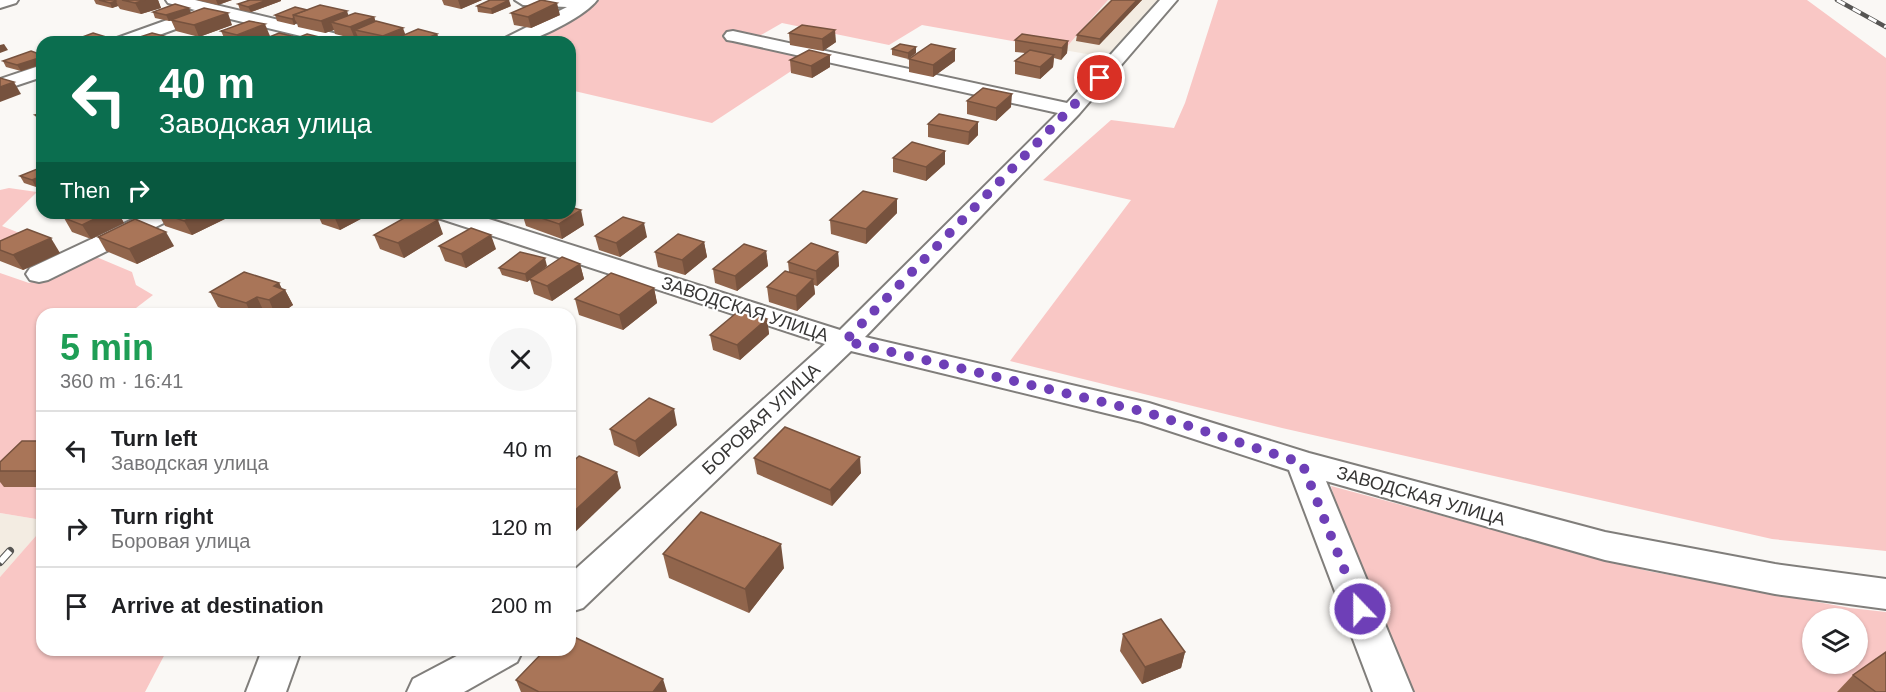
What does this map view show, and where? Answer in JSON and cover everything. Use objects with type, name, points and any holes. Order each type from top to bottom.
[{"type":"street","points":[[0,3],[10,0]]},
{"type":"street","points":[[174,0],[323,36]]},
{"type":"street","points":[[140,36],[242,0]]},
{"type":"street","points":[[523,0],[588,1]]},
{"type":"street","name":"БОРОВАЯ УЛИЦА","points":[[576,591],[845,341],[1072,110],[1169,0]]},
{"type":"street","points":[[524,36],[564,17],[588,1]]},
{"type":"street","points":[[734,36],[1072,110]]},
{"type":"street","points":[[5,80],[36,72]]},
{"type":"street","points":[[5,80],[36,87]]},
{"type":"street","points":[[39,274],[154,219]]},
{"type":"street","name":"ЗАВОДСКАЯ УЛИЦА","points":[[465,219],[845,341],[1149,413],[1302,463],[1605,546],[1775,579],[1886,594]]},
{"type":"street","points":[[1302,463],[1393,692]]},
{"type":"street","points":[[266,692],[280,656]]},
{"type":"street","points":[[427,692],[492,656]]},
{"type":"shaded area","points":[[591,0],[1108,0],[1064,50],[922,25],[889,45],[782,23],[754,39],[814,56],[712,123],[576,91],[576,36],[526,36]]},
{"type":"shaded area","points":[[1108,0],[1160,0],[1109,58],[1064,50]]},
{"type":"shaded area","points":[[1218,0],[1807,0],[1886,58],[1886,551],[1772,539],[1282,428],[1010,361],[1131,200],[1043,180],[1111,120],[1174,128],[1185,103]]},
{"type":"shaded area","points":[[9,188],[36,193],[2,226],[32,238],[0,253],[0,190]]},
{"type":"shaded area","points":[[94,256],[132,272],[136,285],[153,295],[136,308],[36,308],[36,519],[0,513],[0,273],[29,283]]},
{"type":"shaded area","points":[[1331,486],[1648,571],[1850,608],[1802,608],[1802,674],[1868,674],[1868,610],[1886,612],[1886,692],[1408,692],[1347,544]]},
{"type":"shaded area","points":[[0,513],[36,519],[36,536],[0,577]]},
{"type":"shaded area","points":[[36,536],[36,656],[164,656],[145,692],[0,692],[0,577]]},
{"type":"building","points":[[99,0],[115,0],[116,1],[110,3]]},
{"type":"building","points":[[122,0],[145,0],[135,3]]},
{"type":"building","points":[[250,0],[267,0],[248,7],[238,4]]},
{"type":"building","points":[[490,0],[509,0],[491,9],[477,6]]},
{"type":"building","points":[[541,0],[557,3],[528,17],[511,13]]},
{"type":"building","points":[[1112,0],[1137,0],[1100,39],[1077,35]]},
{"type":"building","points":[[175,4],[189,8],[166,15],[153,12]]},
{"type":"building","points":[[320,5],[347,11],[321,21],[293,15]]},
{"type":"building","points":[[295,7],[307,10],[293,15],[292,19],[275,15]]},
{"type":"building","points":[[204,8],[228,13],[194,25],[171,20]]},
{"type":"building","points":[[355,13],[374,17],[350,27],[331,22]]},
{"type":"building","points":[[249,21],[265,24],[237,35],[221,31]]},
{"type":"building","points":[[376,21],[403,28],[383,36],[355,30]]},
{"type":"building","points":[[802,25],[835,30],[822,39],[789,33]]},
{"type":"building","points":[[418,29],[437,34],[432,36],[402,36]]},
{"type":"building","points":[[93,33],[103,36],[85,36]]},
{"type":"building","points":[[152,33],[164,36],[143,36]]},
{"type":"building","points":[[279,33],[291,36],[272,36]]},
{"type":"building","points":[[1022,34],[1068,41],[1062,48],[1015,40]]},
{"type":"building","points":[[900,44],[916,47],[908,53],[892,49]]},
{"type":"building","points":[[931,44],[955,49],[933,65],[909,59]]},
{"type":"building","points":[[809,50],[830,55],[811,66],[790,60]]},
{"type":"building","points":[[1030,50],[1054,55],[1040,67],[1015,61]]},
{"type":"building","points":[[31,51],[36,53],[36,59],[17,65],[3,61]]},
{"type":"building","points":[[0,78],[14,82],[0,87]]},
{"type":"building","points":[[983,88],[1012,94],[996,108],[967,101]]},
{"type":"building","points":[[939,114],[978,122],[969,132],[928,124]]},
{"type":"building","points":[[912,142],[945,151],[926,167],[893,158]]},
{"type":"building","points":[[36,169],[36,178],[32,180],[20,176]]},
{"type":"building","points":[[863,191],[897,199],[866,229],[830,220]]},
{"type":"building","points":[[623,217],[644,223],[616,243],[595,236]]},
{"type":"building","points":[[67,219],[94,219],[82,225]]},
{"type":"building","points":[[135,219],[166,232],[129,249],[98,237]]},
{"type":"building","points":[[402,219],[438,220],[398,243],[374,235]]},
{"type":"building","points":[[544,219],[567,219],[559,224]]},
{"type":"building","points":[[471,228],[491,235],[461,254],[439,246]]},
{"type":"building","points":[[27,229],[51,238],[13,255],[0,250],[0,241]]},
{"type":"building","points":[[678,234],[704,242],[682,260],[655,252]]},
{"type":"building","points":[[811,243],[838,252],[816,271],[788,262]]},
{"type":"building","points":[[744,244],[766,251],[735,276],[713,269]]},
{"type":"building","points":[[520,252],[545,258],[525,274],[499,268]]},
{"type":"building","points":[[562,257],[580,264],[547,286],[529,279]]},
{"type":"building","points":[[785,271],[813,279],[796,296],[767,287]]},
{"type":"building","points":[[244,272],[279,283],[274,286],[285,290],[269,300],[257,297],[246,303],[210,292]]},
{"type":"building","points":[[611,273],[654,288],[619,315],[575,299]]},
{"type":"building","points":[[741,309],[767,319],[737,345],[710,335]]},
{"type":"building","points":[[649,398],[674,409],[635,441],[610,429]]},
{"type":"building","points":[[785,427],[860,457],[830,490],[754,458]]},
{"type":"building","points":[[22,441],[36,441],[36,471],[0,471],[0,462]]},
{"type":"building","points":[[579,456],[617,472],[576,510],[576,459]]},
{"type":"building","points":[[701,512],[781,544],[745,589],[663,554]]},
{"type":"building","points":[[1161,619],[1185,652],[1145,667],[1123,634]]},
{"type":"building","points":[[576,638],[663,679],[653,692],[539,692],[516,680],[539,656],[576,656]]},
{"type":"building","points":[[1886,652],[1886,692],[1876,692],[1853,675],[1868,674],[1868,665]]},
{"type":"railway","points":[[1837,0],[1886,27]]},
{"type":"railway","points":[[0,562],[10,551]]},
{"type":"route","points":[[1100,78],[1072,110],[845,341],[1149,413],[1302,463],[1360,609]]}]
